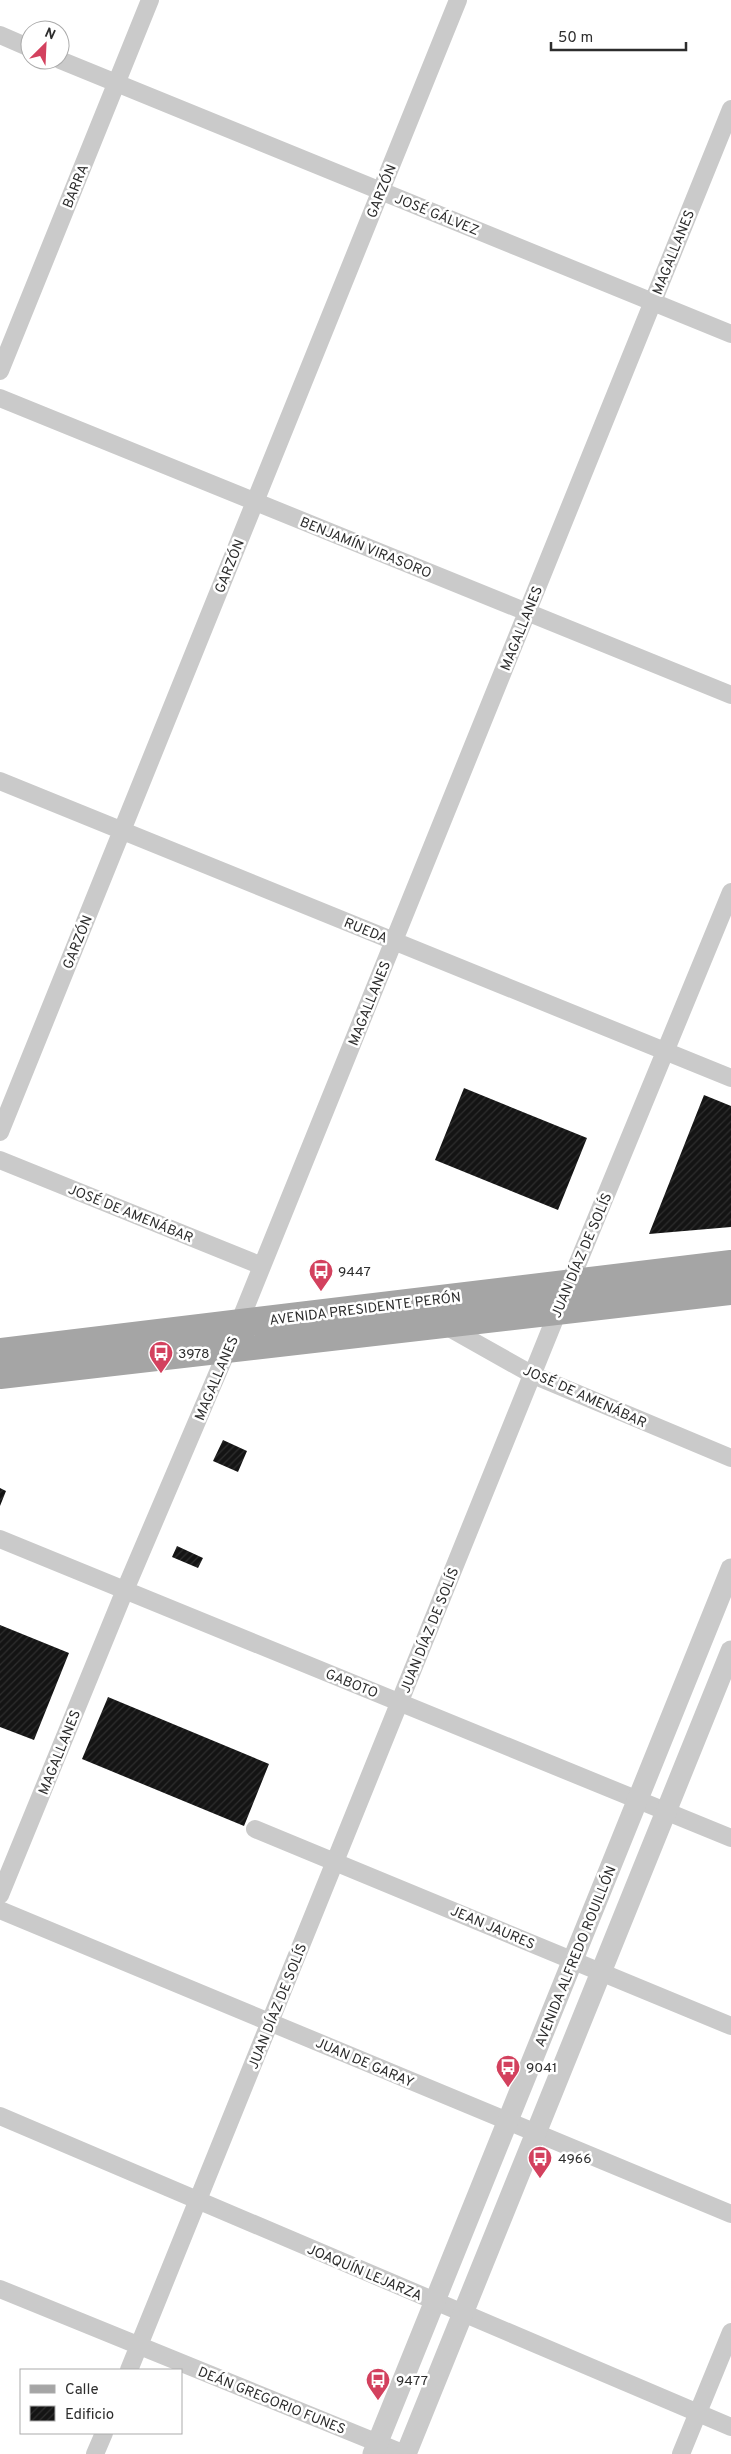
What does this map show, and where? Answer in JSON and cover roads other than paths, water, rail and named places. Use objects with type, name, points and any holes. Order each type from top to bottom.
[{"type":"main road","name":"AVENIDA PRESIDENTE PERÓN","points":[[0,1352],[731,1264]]},
{"type":"main road","name":"AVENIDA PRESIDENTE PERÓN","points":[[0,1376],[731,1291]]},
{"type":"street","name":"BARRA","points":[[0,372],[150,0]]},
{"type":"street","name":"GARZÓN","points":[[0,1132],[458,0]]},
{"type":"street","points":[[0,35],[20,44]]},
{"type":"street","name":"JOSÉ GÁLVEZ","points":[[70,64],[731,334]]},
{"type":"street","name":"MAGALLANES","points":[[0,1895],[125,1590],[228,1350],[731,109]]},
{"type":"street","name":"BENJAMÍN VIRASORO","points":[[0,398],[731,695]]},
{"type":"street","name":"RUEDA","points":[[0,781],[731,1078]]},
{"type":"street","name":"JUAN DÍAZ DE SOLÍS","points":[[129,2369],[558,1311],[731,892]]},
{"type":"street","name":"JOSÉ DE AMENÁBAR","points":[[0,1160],[262,1266]]},
{"type":"street","name":"JOSÉ DE AMENÁBAR","points":[[444,1325],[532,1375],[731,1458]]},
{"type":"street","name":"GABOTO","points":[[0,1539],[731,1838]]},
{"type":"street","name":"AVENIDA ALFREDO ROUILLÓN","points":[[376,2448],[731,1569]]},
{"type":"street","points":[[406,2454],[731,1652]]},
{"type":"street","name":"JEAN JAURES","points":[[255,1829],[731,2026]]},
{"type":"street","name":"JUAN DE GARAY","points":[[0,1910],[731,2214]]},
{"type":"street","name":"JOAQUÍN LEJARZA","points":[[0,2116],[731,2427]]},
{"type":"street","name":"DEÁN GREGORIO FUNES","points":[[0,2289],[139,2346],[376,2448],[406,2454]]},
{"type":"street","points":[[681,2454],[731,2332]]},
{"type":"street","points":[[96,2454],[104,2434]]},
{"type":"place","name":"9447","points":[[321,1292]]},
{"type":"place","name":"3978","points":[[161,1374]]},
{"type":"place","name":"9041","points":[[508,2088]]},
{"type":"place","name":"4966","points":[[540,2179]]},
{"type":"place","name":"9477","points":[[378,2401]]}]
